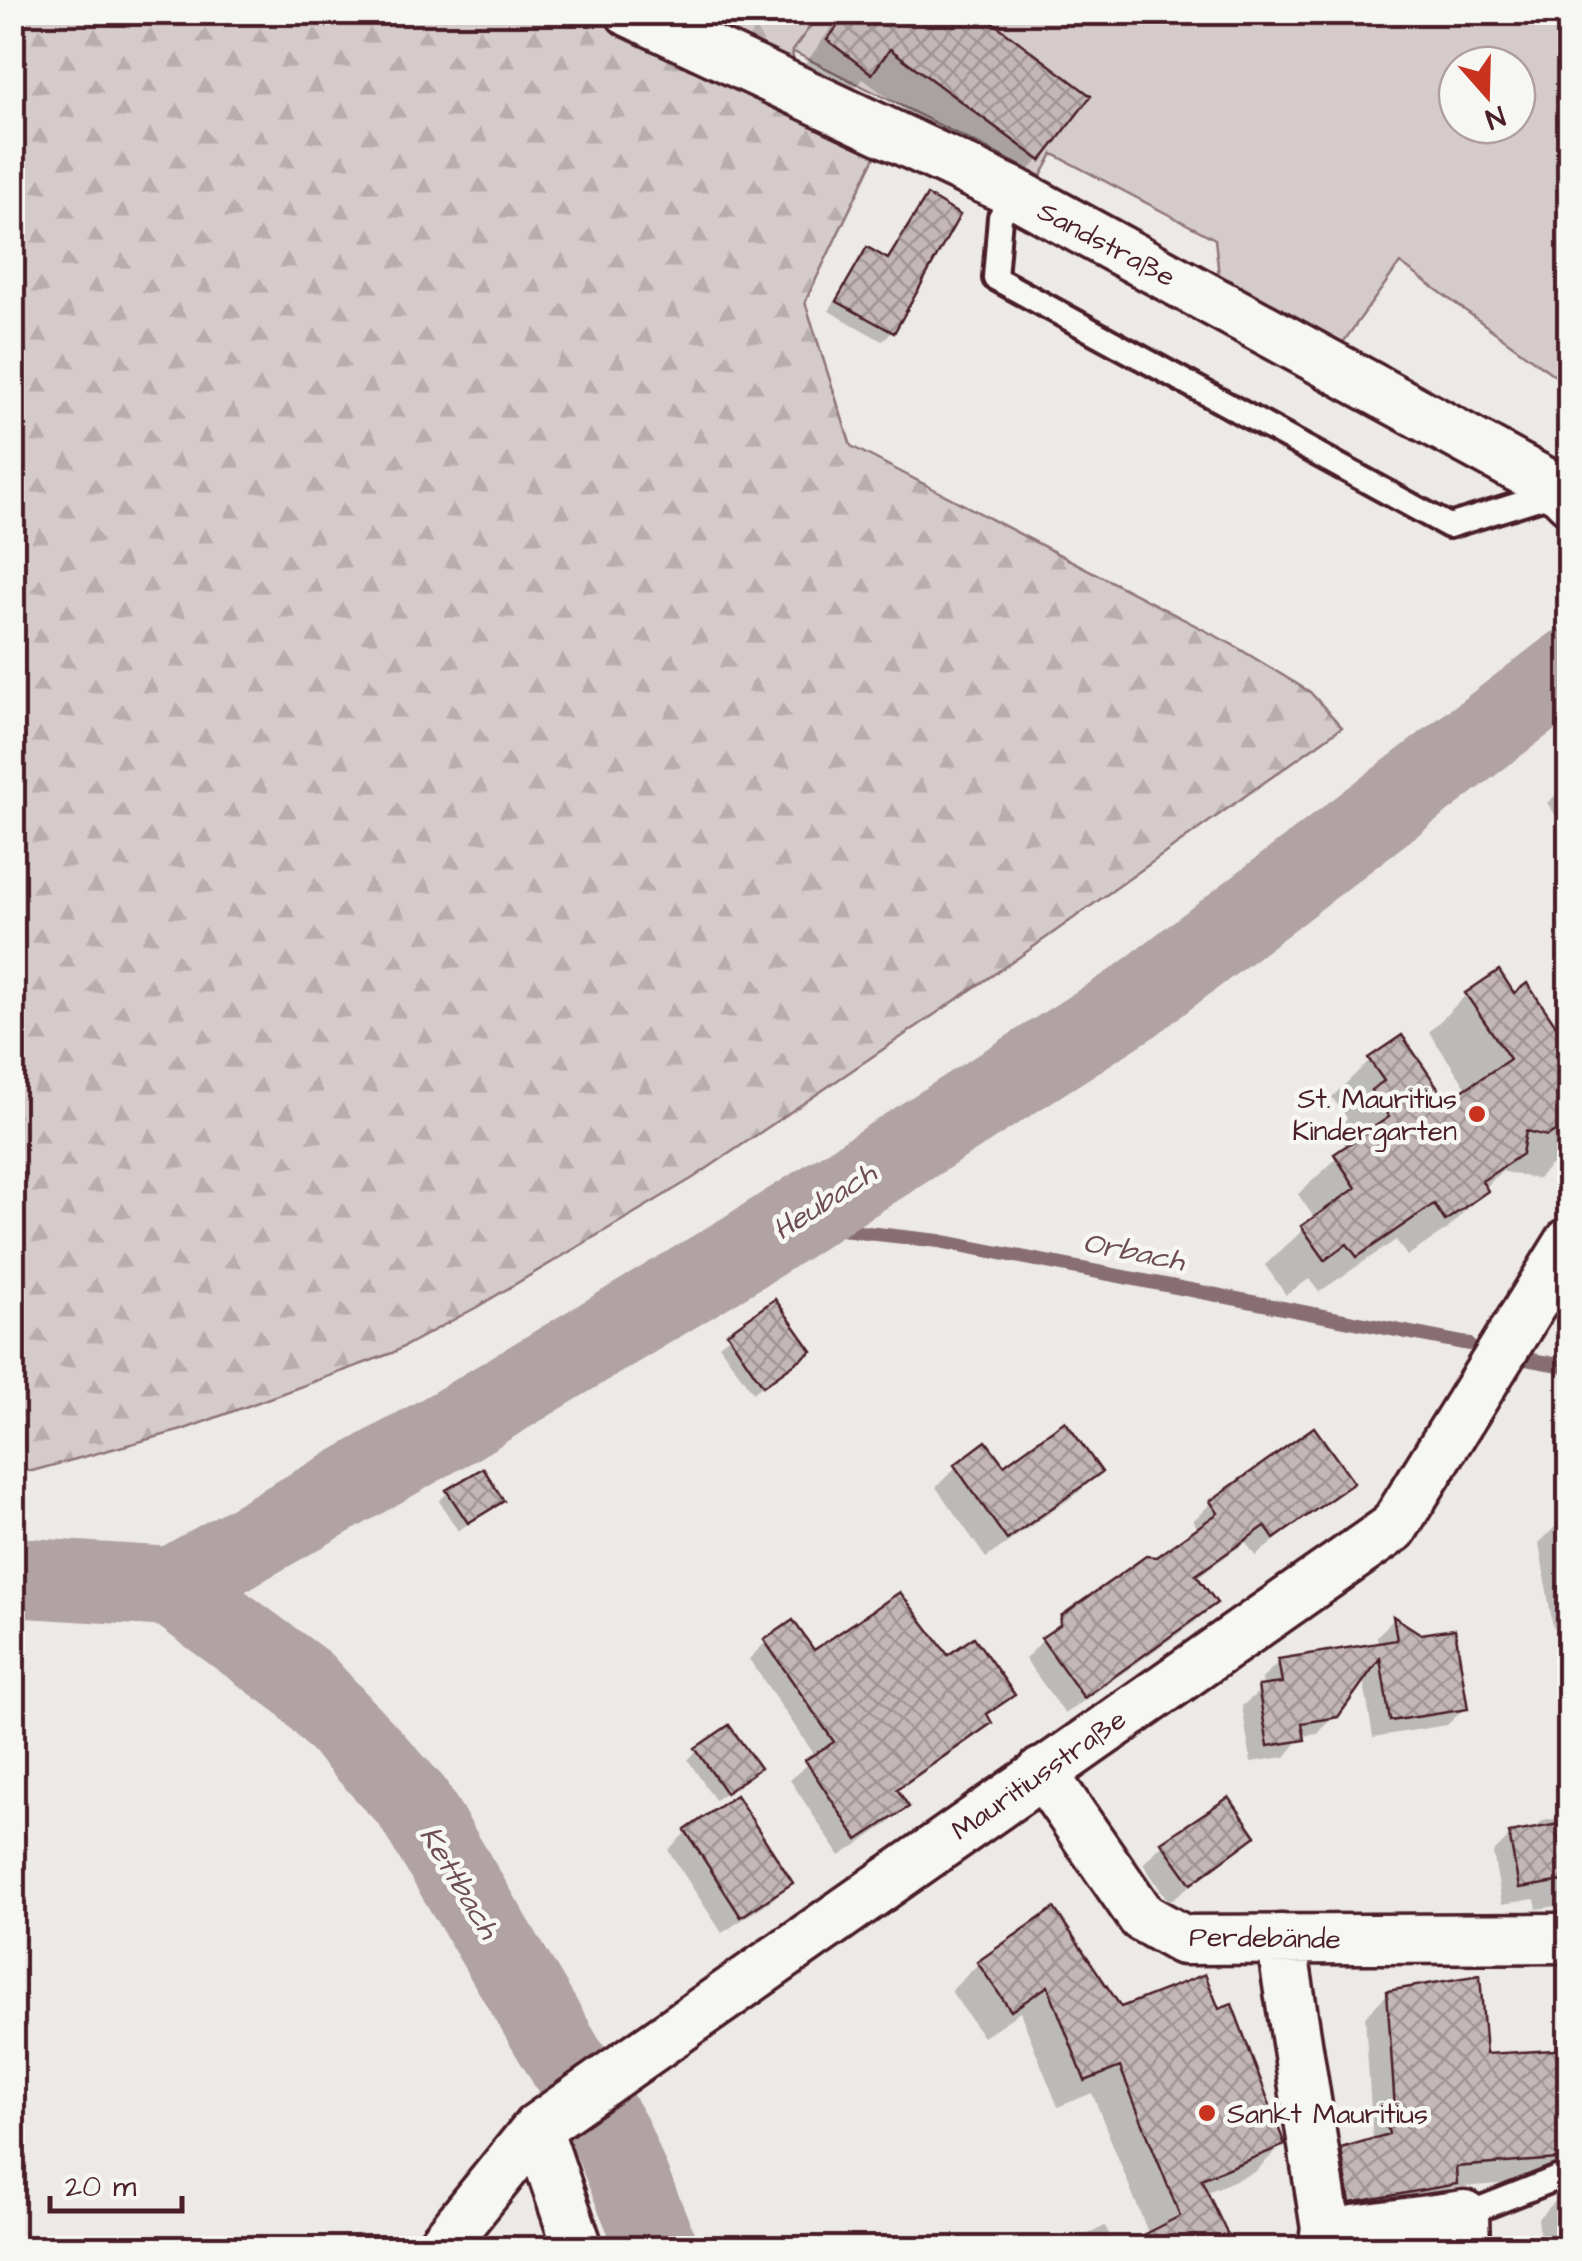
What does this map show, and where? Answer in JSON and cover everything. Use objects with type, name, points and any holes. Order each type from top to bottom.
[{"type":"street","name":"Sandstraße","points":[[630,12],[1015,193],[1565,495]]},
{"type":"street","name":"Mauritiusstraße","points":[[440,2248],[549,2120],[1393,1528],[1570,1242]]},
{"type":"street","name":"Perdebände","points":[[1042,1772],[1142,1917],[1183,1940],[1570,1938]]},
{"type":"street","points":[[1281,1940],[1327,2241],[1464,2232]]},
{"type":"street","points":[[549,2120],[578,2248]]},
{"type":"lane","points":[[1015,193],[1000,217],[995,278],[1449,526],[1565,495]]},
{"type":"lane","points":[[1464,2232],[1570,2173]]},
{"type":"green space","points":[[821,12],[1569,13],[1569,386],[1400,263],[1342,344],[1220,285],[1215,239],[1053,154],[1041,176],[792,51]]},
{"type":"green space","points":[[12,13],[821,13],[792,51],[798,90],[887,132],[805,302],[851,446],[1233,645],[1310,692],[1342,727],[1015,960],[693,1178],[477,1307],[392,1353],[182,1430],[32,1471],[13,1470]]},
{"type":"building","points":[[842,12],[979,12],[1091,96],[1041,161],[890,49],[872,74],[827,40],[846,15]]},
{"type":"building","points":[[927,195],[960,215],[894,333],[836,301],[867,247],[888,259]]},
{"type":"building","name":"St. Mauritius Kindergarten","points":[[1499,970],[1514,993],[1527,983],[1570,1046],[1570,1122],[1547,1136],[1526,1131],[1522,1154],[1482,1181],[1488,1191],[1445,1221],[1434,1204],[1357,1257],[1347,1244],[1325,1260],[1301,1226],[1356,1188],[1334,1154],[1389,1117],[1371,1090],[1384,1081],[1368,1058],[1402,1035],[1447,1101],[1510,1059],[1465,993]]},
{"type":"building","points":[[775,1299],[812,1351],[763,1386],[727,1333]]},
{"type":"building","points":[[1065,1421],[1102,1472],[1007,1540],[954,1465],[986,1441],[1004,1465]]},
{"type":"building","points":[[1314,1427],[1354,1483],[1274,1539],[1265,1526],[1196,1575],[1217,1603],[1084,1698],[1041,1638],[1060,1625],[1061,1616],[1146,1556],[1156,1557],[1218,1513],[1210,1501]]},
{"type":"building","points":[[483,1468],[504,1501],[468,1523],[446,1490]]},
{"type":"building","points":[[900,1592],[948,1655],[974,1637],[1015,1695],[987,1714],[992,1723],[897,1789],[909,1807],[858,1840],[805,1760],[834,1742],[764,1640],[793,1620],[814,1650]]},
{"type":"building","points":[[1393,1616],[1421,1634],[1455,1629],[1468,1709],[1390,1721],[1380,1658],[1338,1717],[1302,1723],[1305,1740],[1268,1746],[1258,1686],[1282,1683],[1278,1659],[1397,1640]]},
{"type":"building","points":[[729,1725],[760,1768],[726,1793],[695,1748]]},
{"type":"building","points":[[736,1795],[793,1883],[741,1917],[685,1830]]},
{"type":"building","points":[[1229,1797],[1256,1836],[1191,1884],[1161,1842]]},
{"type":"building","points":[[1570,1822],[1570,1880],[1519,1888],[1509,1833]]},
{"type":"building","name":"Sankt Mauritius","points":[[1054,1908],[1121,2007],[1205,1974],[1219,2009],[1232,2004],[1285,2145],[1201,2179],[1234,2248],[1117,2248],[1180,2216],[1120,2067],[1085,2081],[1048,1986],[1011,2011],[977,1962]]},
{"type":"building","points":[[1480,1975],[1486,2054],[1570,2049],[1570,2158],[1456,2167],[1457,2184],[1350,2203],[1341,2148],[1389,2134],[1387,2127],[1396,2124],[1387,1991]]},
{"type":"waterway","name":"Heubach","points":[[12,1577],[172,1587],[453,1427],[745,1251],[1134,1002],[1570,668]]},
{"type":"waterway","name":"Orbach","points":[[788,1224],[939,1241],[1468,1344]]},
{"type":"waterway","name":"Orbach","points":[[1526,1359],[1570,1367]]},
{"type":"waterway","name":"Kettbach","points":[[172,1587],[303,1683],[412,1802],[612,2138],[657,2248]]},
{"type":"place","name":"St. Mauritius Kindergarten","points":[[1477,1114]]},
{"type":"place","name":"Sankt Mauritius","points":[[1207,2113]]}]
